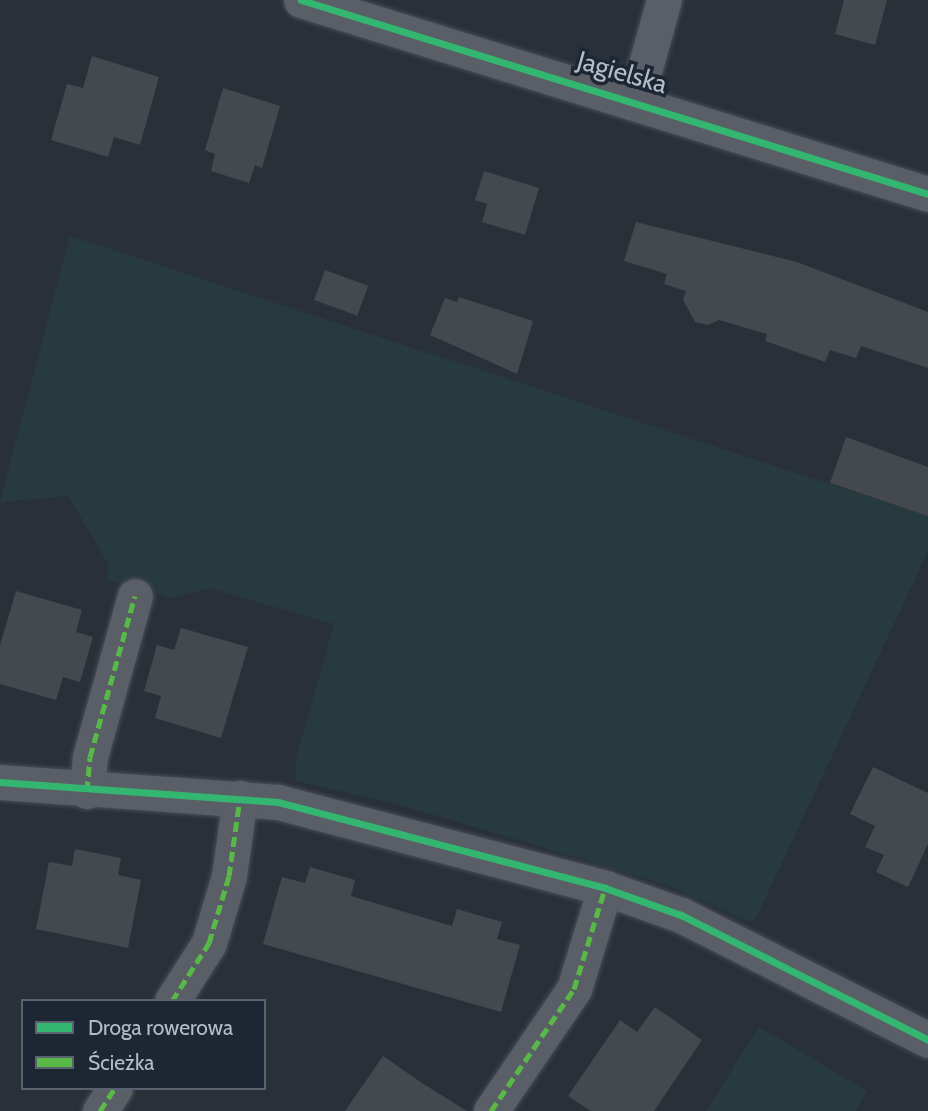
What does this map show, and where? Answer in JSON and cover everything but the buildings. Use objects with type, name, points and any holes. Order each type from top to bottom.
[{"type":"street","name":"Jagielska","points":[[302,0],[636,100],[928,194]]},
{"type":"street","points":[[636,100],[664,0]]},
{"type":"street","points":[[87,791],[90,757],[135,596]]},
{"type":"street","points":[[0,782],[87,791],[240,797],[329,812],[605,888],[681,915],[928,1041]]},
{"type":"street","points":[[173,999],[209,943],[229,876],[240,797]]},
{"type":"street","points":[[491,1111],[574,989],[605,888]]},
{"type":"street","points":[[100,1111],[114,1090]]},
{"type":"green space","points":[[70,236],[928,516],[928,551],[756,918],[749,922],[670,886],[401,805],[296,781],[296,759],[334,624],[209,588],[174,598],[106,580],[109,565],[68,496],[0,502]]},
{"type":"green space","points":[[759,1027],[867,1091],[855,1111],[706,1111]]},
{"type":"marked path","points":[[87,791],[90,757],[135,596]]},
{"type":"marked path","points":[[173,999],[209,943],[229,876],[240,798]]},
{"type":"marked path","points":[[491,1111],[574,989],[605,888]]},
{"type":"marked path","points":[[100,1111],[114,1090]]},
{"type":"cycle path","points":[[301,0],[928,194]]},
{"type":"cycle path","points":[[0,782],[278,802],[605,888],[681,915],[928,1040]]}]
